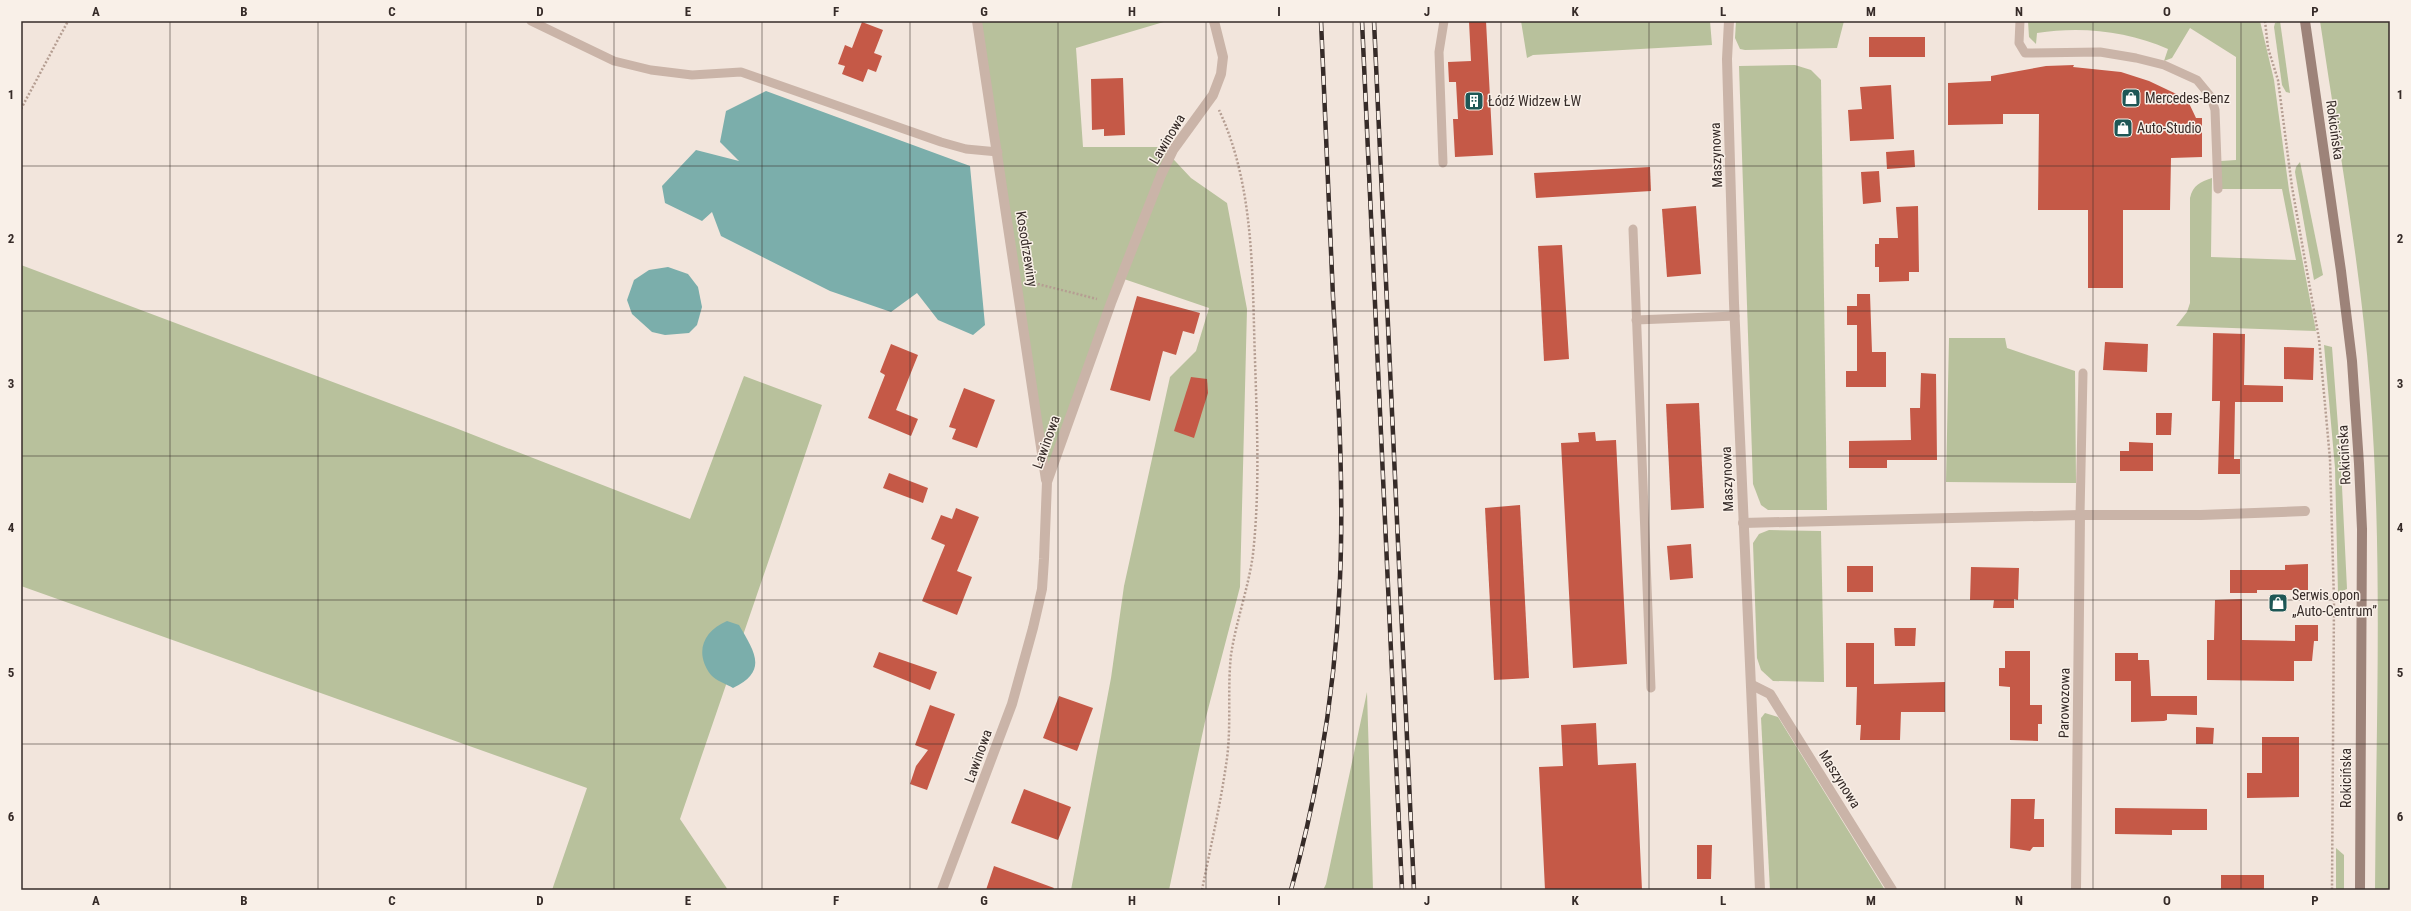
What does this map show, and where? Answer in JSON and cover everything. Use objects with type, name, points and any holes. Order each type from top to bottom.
[{"type":"main road","name":"Rokicińska","points":[[2305,21],[2341,271],[2352,361],[2359,464],[2362,529],[2360,890]]},
{"type":"street","name":"Kosodrzewiny","points":[[978,21],[1047,482]]},
{"type":"street","name":"Lawinowa","points":[[942,890],[1012,704],[1033,628],[1042,589],[1047,482],[1111,303],[1161,175],[1173,150],[1213,95],[1221,74],[1223,57],[1214,21]]},
{"type":"street","name":"Maszynowa","points":[[1729,21],[1727,59],[1735,316],[1743,523],[1752,685],[1770,694],[1892,890]]},
{"type":"street","points":[[1743,523],[2080,515],[2201,515],[2305,511]]},
{"type":"street","name":"Parowozowa","points":[[2076,890],[2080,515]]},
{"type":"street","points":[[1752,685],[1760,890]]},
{"type":"lane","points":[[531,21],[614,61],[650,70],[692,75],[741,72],[941,142],[966,149],[998,152]]},
{"type":"lane","points":[[1443,164],[1439,52],[1444,21]]},
{"type":"lane","points":[[2020,21],[2019,43],[2025,53],[2100,52],[2136,58],[2164,65],[2197,80],[2211,97],[2215,110],[2218,189]]},
{"type":"lane","points":[[1633,229],[1651,688]]},
{"type":"lane","points":[[1636,320],[1735,316]]},
{"type":"lane","points":[[2080,515],[2083,373]]},
{"type":"path","points":[[21,109],[68,21]]},
{"type":"path","points":[[2264,21],[2268,48],[2278,80],[2292,187],[2319,339],[2330,459],[2334,600],[2332,890]]},
{"type":"path","points":[[1202,890],[1226,765],[1231,714],[1231,658],[1236,624],[1252,556],[1258,481],[1252,257],[1246,202],[1226,124],[1213,95]]},
{"type":"path","points":[[1017,279],[1111,303]]},
{"type":"green space","points":[[977,21],[1167,21],[1076,48],[1083,147],[1162,147],[1191,178],[1227,203],[1247,309],[1240,587],[1206,717],[1169,890],[1071,890],[1111,678],[1124,586],[1170,377],[1196,351],[1209,308],[1121,278],[1047,482]]},
{"type":"green space","points":[[1521,21],[1710,21],[1712,45],[1533,55],[1527,58]]},
{"type":"green space","points":[[1736,21],[1844,21],[1837,48],[1745,50],[1740,49],[1735,38]]},
{"type":"green space","points":[[2028,21],[2260,21],[2274,80],[2289,190],[2316,331],[2176,326],[2187,312],[2190,303],[2190,198],[2195,187],[2201,183],[2212,178],[2211,257],[2296,260],[2282,189],[2221,189],[2221,161],[2236,160],[2236,57],[2190,28],[2172,58],[2164,61],[2168,49],[2121,34],[2087,30],[2037,33],[2036,44],[2029,37]]},
{"type":"green space","points":[[2280,21],[2290,93],[2286,92],[2282,85],[2274,27],[2275,23]]},
{"type":"green space","points":[[2320,21],[2390,21],[2390,890],[2375,890],[2378,577],[2374,452],[2370,390],[2355,252]]},
{"type":"green space","points":[[1795,65],[1811,70],[1821,80],[1827,510],[1768,510],[1761,505],[1753,484],[1739,66]]},
{"type":"green space","points":[[2300,162],[2323,275],[2314,280],[2295,172],[2296,167]]},
{"type":"green space","points":[[21,265],[453,427],[690,519],[744,376],[822,405],[680,819],[728,890],[552,890],[587,788],[21,586]]},
{"type":"green space","points":[[1949,338],[2005,338],[2007,348],[2075,371],[2076,483],[1946,482]]},
{"type":"green space","points":[[2324,345],[2332,347],[2341,466],[2347,589],[2338,593],[2335,468]]},
{"type":"green space","points":[[1769,530],[1821,531],[1824,682],[1773,681],[1761,670],[1757,658],[1753,543],[1759,534]]},
{"type":"green space","points":[[1367,692],[1373,890],[1323,890],[1326,884]]},
{"type":"green space","points":[[1765,713],[1778,717],[1885,890],[1770,890],[1761,718]]},
{"type":"green space","points":[[2336,848],[2344,855],[2344,890],[2336,890]]},
{"type":"water","points":[[766,91],[970,166],[985,325],[973,335],[938,320],[917,293],[891,312],[830,291],[721,236],[712,212],[702,221],[665,203],[662,186],[696,150],[739,161],[720,142],[726,111]]},
{"type":"water","points":[[668,267],[688,274],[698,287],[702,307],[697,325],[689,333],[665,335],[652,332],[632,314],[627,300],[634,280],[649,270]]},
{"type":"water","points":[[727,621],[739,625],[749,643],[755,660],[755,667],[751,675],[733,688],[711,675],[703,659],[702,651],[707,637],[712,631]]},
{"type":"building","name":"Łódź Widzew ŁW","points":[[1469,21],[1486,21],[1493,155],[1455,157],[1453,119],[1458,119],[1456,82],[1449,82],[1448,62],[1471,61]]},
{"type":"building","points":[[862,22],[883,30],[874,53],[882,56],[876,72],[868,69],[863,82],[842,74],[845,66],[838,64],[845,45],[852,48]]},
{"type":"building","points":[[1869,37],[1925,37],[1925,57],[1869,57]]},
{"type":"building","name":"Auto-Studio","points":[[2074,65],[2073,67],[2121,72],[2149,81],[2187,99],[2196,118],[2202,118],[2202,157],[2171,158],[2170,210],[2123,210],[2123,288],[2088,288],[2088,210],[2038,210],[2039,114],[2003,114],[2003,124],[1948,125],[1948,83],[1991,81],[1991,76],[2046,66]]},
{"type":"building","points":[[1123,78],[1125,135],[1104,136],[1104,129],[1092,130],[1091,79]]},
{"type":"building","points":[[1891,85],[1894,139],[1850,141],[1848,110],[1862,109],[1860,87]]},
{"type":"building","points":[[1914,150],[1915,167],[1887,169],[1886,152]]},
{"type":"building","points":[[1650,167],[1651,191],[1536,198],[1534,173]]},
{"type":"building","points":[[1879,171],[1881,202],[1863,204],[1861,172]]},
{"type":"building","points":[[1696,206],[1701,274],[1667,277],[1662,209]]},
{"type":"building","points":[[1918,206],[1919,272],[1909,272],[1909,281],[1879,282],[1879,267],[1875,267],[1875,244],[1879,244],[1879,238],[1898,238],[1896,207]]},
{"type":"building","points":[[1562,245],[1569,359],[1544,361],[1538,246]]},
{"type":"building","points":[[1857,294],[1870,294],[1872,352],[1886,352],[1886,387],[1846,387],[1846,371],[1857,371],[1857,325],[1847,325],[1847,306],[1857,306]]},
{"type":"building","points":[[1137,296],[1200,313],[1194,334],[1183,331],[1176,355],[1163,351],[1150,401],[1110,390]]},
{"type":"building","points":[[2213,333],[2245,334],[2244,385],[2283,386],[2283,402],[2235,402],[2234,459],[2240,459],[2240,474],[2218,474],[2220,401],[2212,401]]},
{"type":"building","points":[[2105,342],[2148,344],[2147,372],[2103,370]]},
{"type":"building","points":[[891,344],[918,355],[896,410],[918,419],[911,436],[868,418],[885,375],[880,372]]},
{"type":"building","points":[[2284,347],[2314,348],[2313,380],[2284,379]]},
{"type":"building","points":[[1921,373],[1936,374],[1937,460],[1887,460],[1887,468],[1849,468],[1849,441],[1911,440],[1910,408],[1920,408]]},
{"type":"building","points":[[1191,377],[1207,379],[1208,393],[1194,438],[1174,431]]},
{"type":"building","points":[[964,388],[995,400],[977,448],[952,439],[956,429],[949,427]]},
{"type":"building","points":[[1699,403],[1704,508],[1671,510],[1666,404]]},
{"type":"building","points":[[2156,413],[2172,413],[2171,435],[2156,435]]},
{"type":"building","points":[[1595,432],[1596,441],[1616,440],[1627,664],[1573,668],[1561,443],[1579,442],[1578,433]]},
{"type":"building","points":[[2129,442],[2153,443],[2153,471],[2120,471],[2120,451],[2129,451]]},
{"type":"building","points":[[889,473],[928,488],[923,503],[883,488]]},
{"type":"building","points":[[1520,505],[1529,678],[1494,680],[1485,508]]},
{"type":"building","points":[[956,508],[979,517],[957,571],[972,577],[957,615],[922,601],[945,545],[931,539],[941,515],[952,519]]},
{"type":"building","points":[[1691,544],[1693,578],[1670,580],[1667,546]]},
{"type":"building","points":[[2308,564],[2308,590],[2257,590],[2257,593],[2230,593],[2230,570],[2285,570],[2285,565]]},
{"type":"building","points":[[1847,566],[1873,566],[1873,592],[1847,592]]},
{"type":"building","points":[[1971,567],[2019,568],[2018,600],[2014,599],[2014,608],[1993,608],[1994,600],[1970,600]]},
{"type":"building","points":[[2242,599],[2242,640],[2295,641],[2295,625],[2318,625],[2318,641],[2314,641],[2312,661],[2294,661],[2294,681],[2207,680],[2207,640],[2214,640],[2215,600]]},
{"type":"building","points":[[1894,628],[1916,628],[1915,646],[1895,646]]},
{"type":"building","points":[[1846,643],[1874,643],[1874,684],[1945,682],[1945,712],[1901,712],[1900,740],[1860,740],[1861,725],[1856,725],[1857,687],[1846,687]]},
{"type":"building","points":[[2005,651],[2030,651],[2030,705],[2042,705],[2042,724],[2038,724],[2038,741],[2010,740],[2010,687],[1999,686],[1999,668],[2005,668]]},
{"type":"building","points":[[879,652],[937,672],[930,690],[873,667]]},
{"type":"building","points":[[2115,653],[2138,653],[2138,660],[2149,660],[2151,696],[2197,696],[2197,715],[2167,714],[2167,720],[2164,721],[2131,722],[2131,681],[2115,681]]},
{"type":"building","points":[[1059,696],[1093,708],[1077,751],[1043,738]]},
{"type":"building","points":[[930,705],[955,714],[927,790],[910,784],[916,766],[928,750],[915,745]]},
{"type":"building","points":[[1596,723],[1598,765],[1636,763],[1642,890],[1545,890],[1539,767],[1563,766],[1561,725]]},
{"type":"building","points":[[2196,727],[2214,728],[2213,744],[2196,744]]},
{"type":"building","points":[[2262,737],[2299,737],[2299,797],[2247,798],[2247,773],[2262,773]]},
{"type":"building","points":[[1024,789],[1071,807],[1058,840],[1011,823]]},
{"type":"building","points":[[2011,799],[2035,799],[2034,819],[2044,819],[2044,847],[2033,847],[2030,851],[2010,848]]},
{"type":"building","points":[[2115,808],[2207,809],[2207,830],[2172,830],[2172,835],[2115,834]]},
{"type":"building","points":[[1697,845],[1712,845],[1711,879],[1697,879]]},
{"type":"building","points":[[994,866],[1054,888],[1053,890],[986,890]]},
{"type":"building","points":[[2221,875],[2264,875],[2264,890],[2221,890]]},
{"type":"railway","points":[[1291,890],[1318,775],[1335,657],[1340,578],[1340,438],[1321,21]]},
{"type":"railway","points":[[1362,21],[1402,890]]},
{"type":"railway","points":[[1374,21],[1414,890]]},
{"type":"place","name":"Mercedes-Benz","points":[[2131,98]]},
{"type":"place","name":"Łódź Widzew ŁW","points":[[1474,101]]},
{"type":"place","name":"Auto-Studio","points":[[2123,128]]},
{"type":"place","name":"Serwis opon „Auto-Centrum”","points":[[2278,603]]}]
